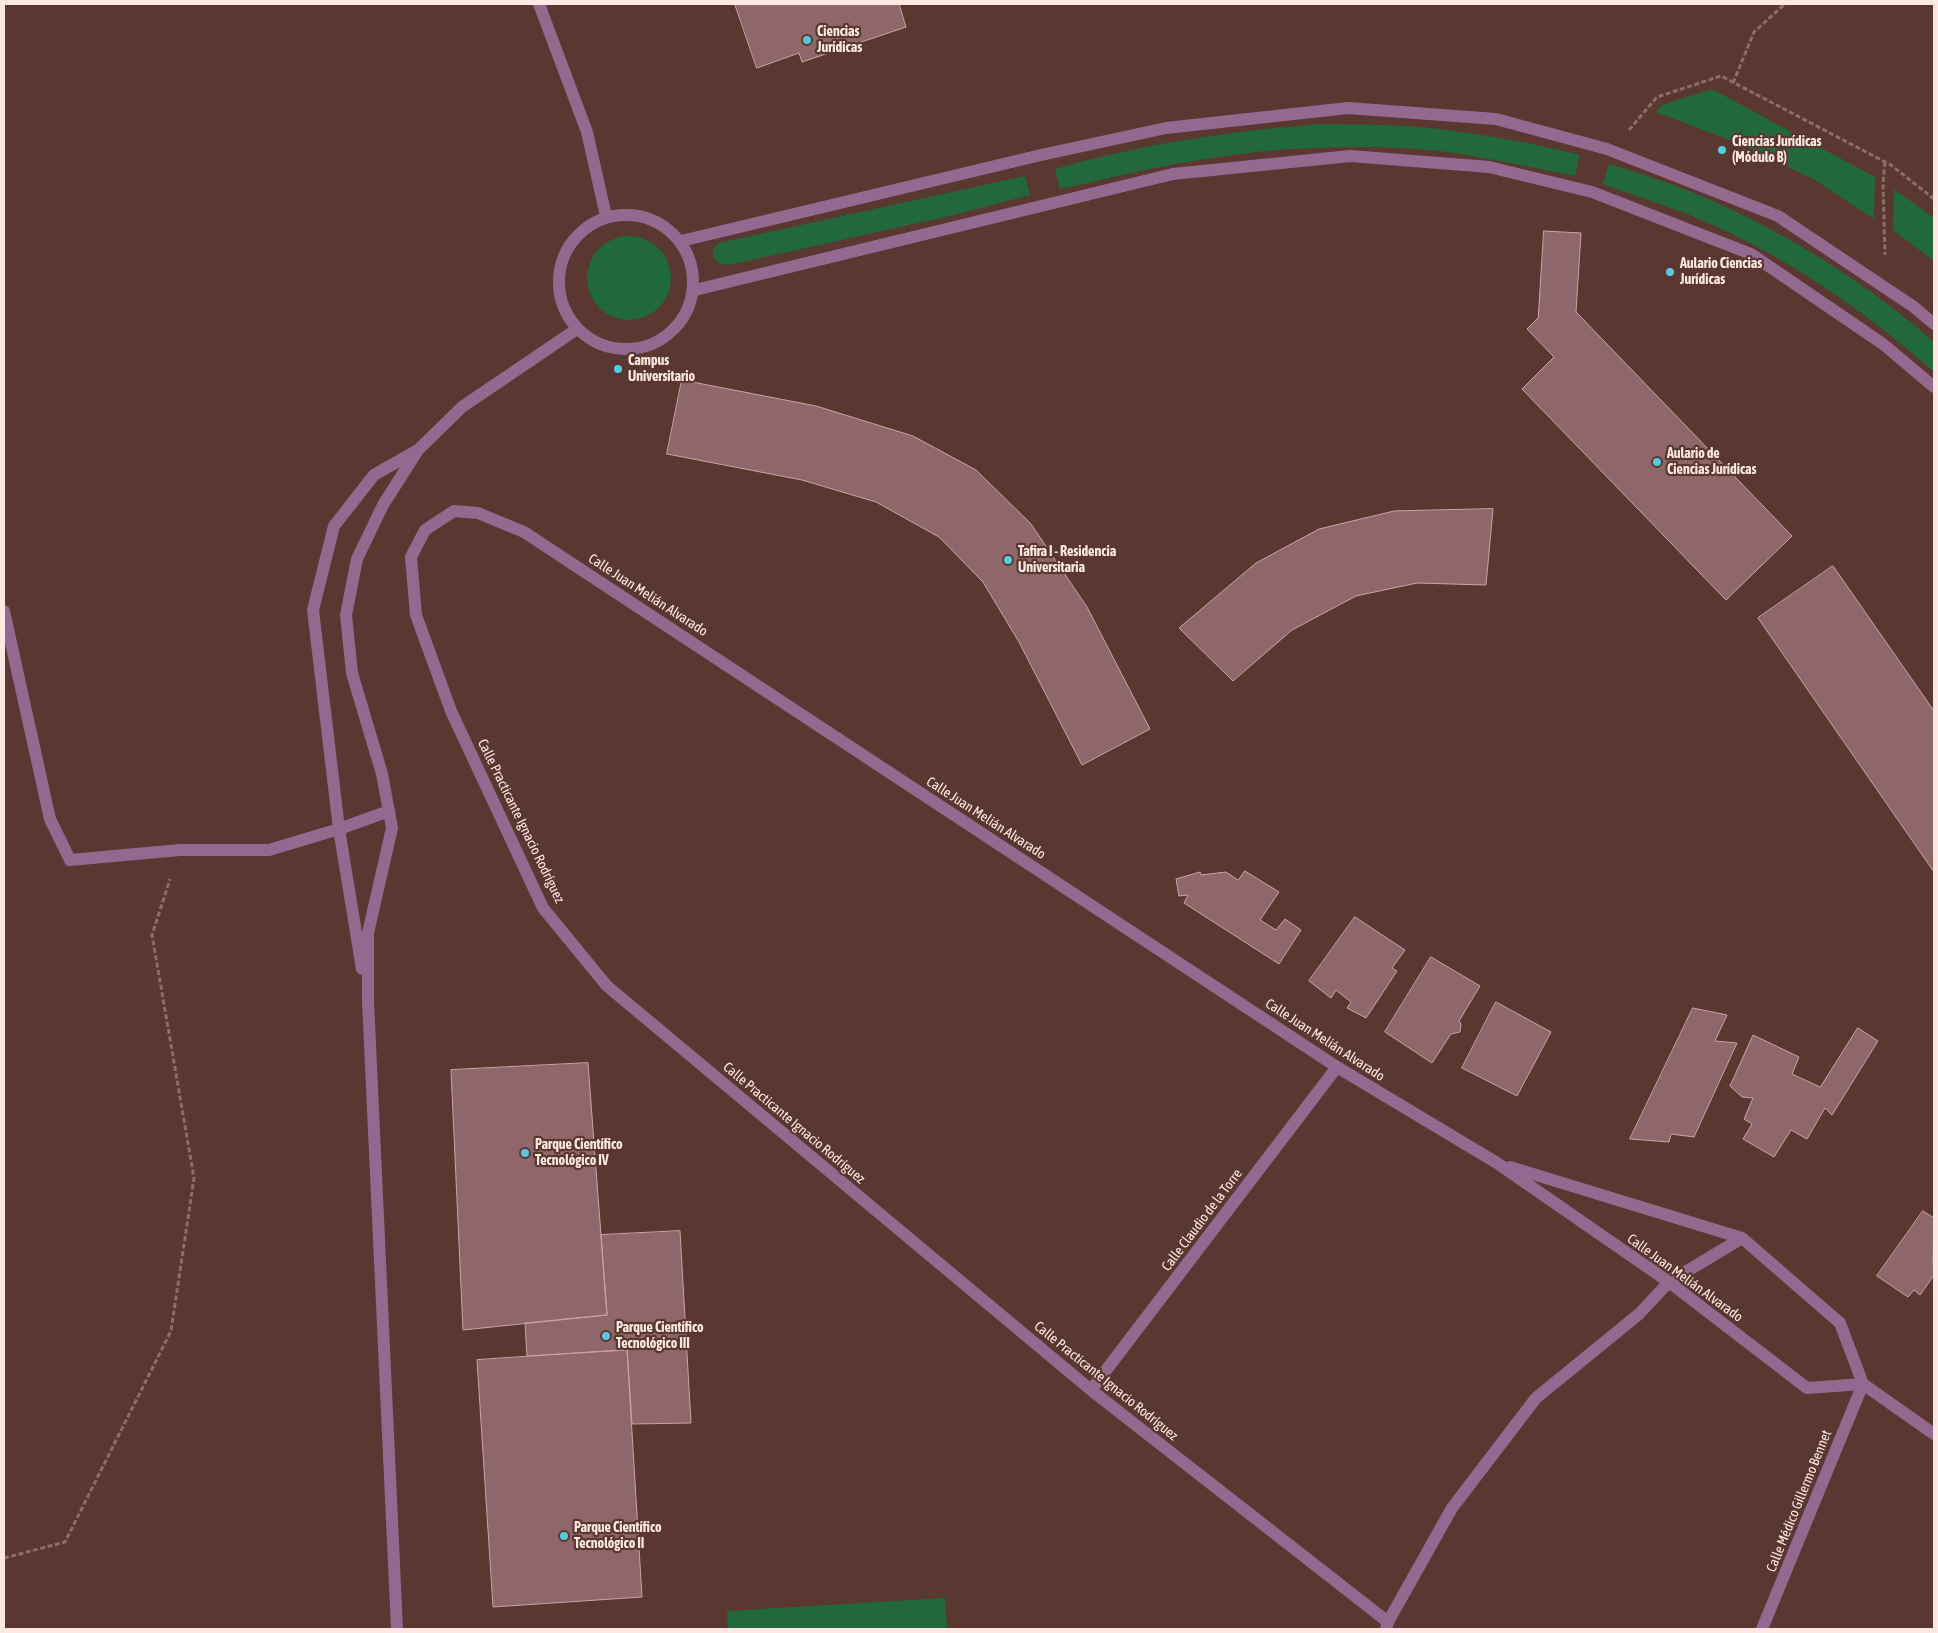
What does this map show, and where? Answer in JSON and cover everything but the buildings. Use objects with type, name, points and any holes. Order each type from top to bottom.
[{"type":"street","points":[[539,4],[587,132],[606,216]]},
{"type":"street","points":[[681,241],[1032,157],[1166,128],[1348,108],[1496,120],[1612,151],[1778,216],[1914,307],[1934,324]]},
{"type":"street","points":[[695,290],[1173,174],[1350,156],[1479,166],[1592,192],[1751,254],[1883,344],[1934,387]]},
{"type":"street","points":[[606,216],[648,217],[681,241],[695,290],[679,327],[644,349],[604,347],[577,329],[561,300],[560,266],[576,235],[606,216]]},
{"type":"street","points":[[397,1629],[368,1001],[368,933],[392,828],[382,774],[352,673],[346,616],[357,559],[382,505],[418,450],[462,407],[577,329]]},
{"type":"street","points":[[368,1001],[339,829],[313,610],[334,526],[374,475],[418,450]]},
{"type":"street","name":"Calle Juan Melián Alvarado","points":[[454,511],[478,513],[524,532],[1337,1067],[1497,1163],[1669,1282],[1807,1388],[1863,1384],[1840,1324],[1742,1238],[1497,1163]]},
{"type":"street","name":"Calle Practicante Ignacio Rodríguez","points":[[454,511],[425,530],[411,557],[416,615],[451,711],[543,908],[607,986],[1091,1390],[1387,1626]]},
{"type":"street","points":[[4,611],[50,819],[70,860],[180,850],[268,850],[339,829],[388,811]]},
{"type":"street","name":"Calle Claudio de la Torre","points":[[1091,1390],[1337,1067]]},
{"type":"street","points":[[1387,1626],[1452,1508],[1536,1398],[1640,1314],[1669,1282],[1742,1238]]},
{"type":"street","points":[[1863,1384],[1934,1434]]},
{"type":"street","name":"Calle Médico Gillermo Bennet","points":[[1762,1629],[1863,1384]]},
{"type":"path","points":[[1733,83],[1754,32],[1785,4]]},
{"type":"path","points":[[1612,151],[1657,97],[1721,76],[1891,165],[1934,199]]},
{"type":"path","points":[[1885,162],[1886,289]]},
{"type":"path","points":[[4,1558],[65,1542],[171,1331],[194,1178],[152,935],[180,850]]},
{"type":"green space","points":[[1712,89],[1875,177],[1874,219],[1815,180],[1737,143],[1656,112],[1662,105]]},
{"type":"green space","points":[[1320,124],[1394,125],[1440,129],[1500,138],[1580,155],[1575,176],[1440,151],[1364,147],[1274,150],[1229,155],[1131,173],[1060,189],[1055,169],[1120,152],[1186,140],[1253,130]]},
{"type":"green space","points":[[1609,164],[1706,198],[1767,227],[1826,261],[1882,300],[1934,342],[1934,372],[1877,325],[1817,282],[1785,262],[1752,244],[1685,213],[1603,184]]},
{"type":"green space","points":[[1025,176],[1030,195],[954,215],[729,265],[719,263],[713,256],[713,248],[719,243]]},
{"type":"green space","points":[[1894,189],[1934,218],[1934,261],[1893,230]]},
{"type":"green space","points":[[629,236],[645,239],[659,248],[668,262],[671,278],[668,294],[659,308],[645,317],[629,320],[613,317],[599,308],[590,294],[587,278],[590,262],[599,248],[613,239]]},
{"type":"green space","points":[[945,1598],[947,1629],[728,1629],[727,1611]]},
{"type":"place","name":"Ciencias Jurídicas","points":[[807,40]]},
{"type":"place","name":"Ciencias Jurídicas (Módulo B)","points":[[1722,150]]},
{"type":"place","name":"Aulario Ciencias Jurídicas","points":[[1670,272]]},
{"type":"place","name":"Campus Universitario","points":[[618,369]]},
{"type":"place","name":"Aulario de Ciencias Jurídicas","points":[[1657,462]]},
{"type":"place","name":"Tafira I - Residencia Universitaria","points":[[1008,560]]},
{"type":"place","name":"Parque Científico Tecnológico IV","points":[[525,1153]]},
{"type":"place","name":"Parque Científico Tecnológico III","points":[[606,1336]]},
{"type":"place","name":"Parque Científico Tecnológico II","points":[[564,1536]]}]
